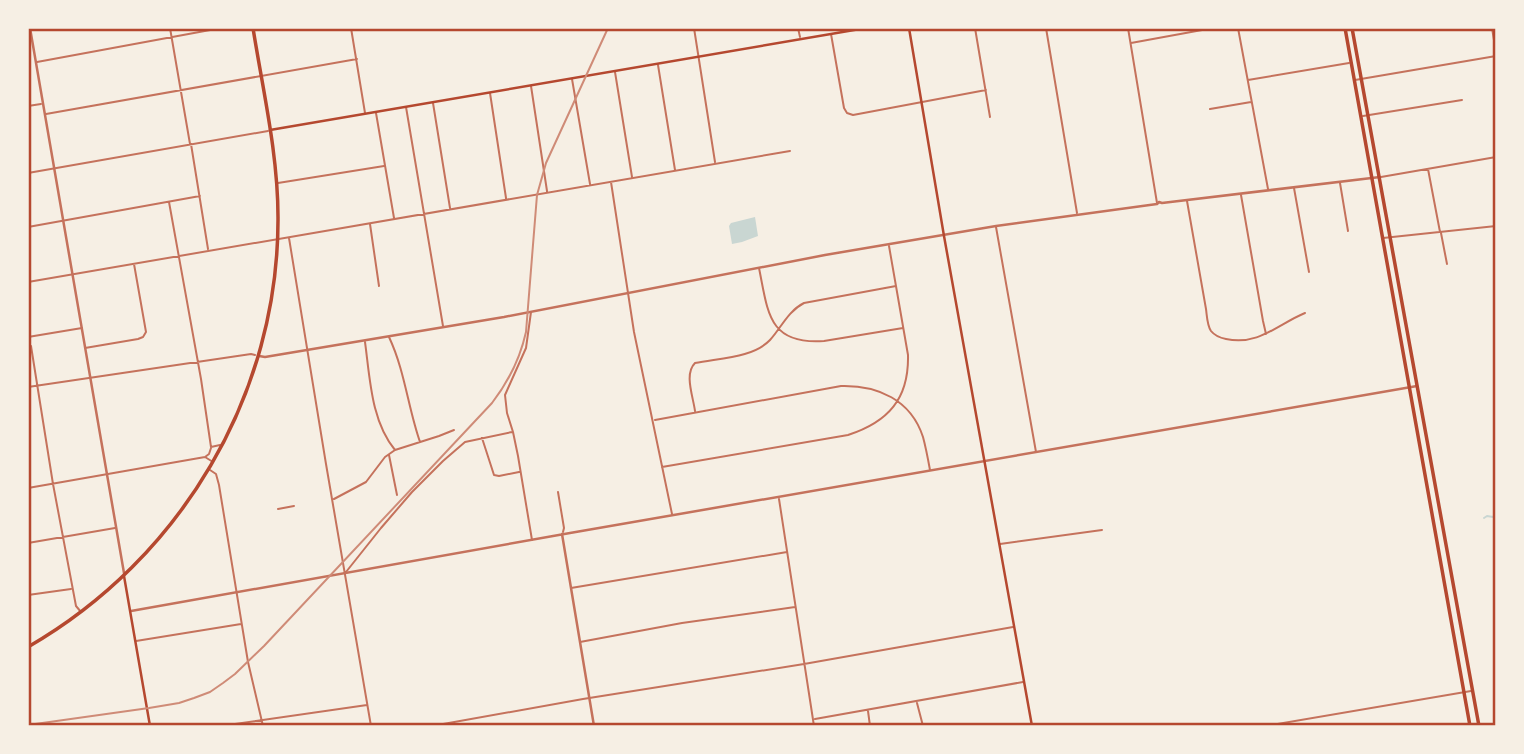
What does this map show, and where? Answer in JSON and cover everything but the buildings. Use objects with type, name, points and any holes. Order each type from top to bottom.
[{"type":"main road","points":[[28,647],[81,612],[148,552],[173,523],[214,462],[244,399],[259,356],[272,297],[278,239],[277,183],[253,28]]},
{"type":"main road","points":[[270,130],[866,28]]},
{"type":"main road","points":[[909,28],[1032,726]]},
{"type":"main road","points":[[1345,28],[1470,726]]},
{"type":"main road","points":[[1352,28],[1479,726]]},
{"type":"main road","points":[[1350,63],[1357,55]]},
{"type":"main road","points":[[1350,63],[1355,63],[1360,69]]},
{"type":"main road","points":[[124,576],[150,726]]},
{"type":"street","points":[[30,28],[124,576]]},
{"type":"street","points":[[170,28],[208,250]]},
{"type":"street","points":[[36,62],[221,28]]},
{"type":"street","points":[[351,28],[366,114]]},
{"type":"street","points":[[694,28],[715,163]]},
{"type":"street","points":[[798,28],[800,39]]},
{"type":"street","points":[[975,28],[990,117]]},
{"type":"street","points":[[1046,28],[1077,214]]},
{"type":"street","points":[[1128,28],[1159,204]]},
{"type":"street","points":[[1130,43],[1213,28]]},
{"type":"street","points":[[1238,28],[1268,191]]},
{"type":"street","points":[[1492,28],[1496,52]]},
{"type":"street","points":[[831,34],[847,113],[853,115],[986,90]]},
{"type":"street","points":[[28,51],[34,50]]},
{"type":"street","points":[[1353,80],[1496,56]]},
{"type":"street","points":[[45,114],[357,59]]},
{"type":"street","points":[[1248,80],[1350,63]]},
{"type":"street","points":[[657,64],[675,170]]},
{"type":"street","points":[[615,71],[632,178]]},
{"type":"street","points":[[572,78],[590,185]]},
{"type":"street","points":[[531,85],[547,192]]},
{"type":"street","points":[[490,92],[506,200]]},
{"type":"street","points":[[1360,117],[1462,100]]},
{"type":"street","points":[[433,102],[450,209]]},
{"type":"street","points":[[1210,109],[1252,102]]},
{"type":"street","points":[[28,106],[43,104]]},
{"type":"street","points":[[406,106],[443,327]]},
{"type":"street","points":[[376,112],[394,219]]},
{"type":"street","points":[[28,173],[270,130]]},
{"type":"street","points":[[28,282],[790,151]]},
{"type":"street","points":[[28,387],[251,354],[265,357],[307,351],[996,226],[1380,177],[1496,157]]},
{"type":"street","points":[[277,183],[384,166]]},
{"type":"street","points":[[1428,168],[1447,264]]},
{"type":"street","points":[[611,181],[634,332],[673,515]]},
{"type":"street","points":[[1340,181],[1348,230]]},
{"type":"street","points":[[1294,187],[1309,272]]},
{"type":"street","points":[[1241,194],[1266,334]]},
{"type":"street","points":[[28,227],[200,196]]},
{"type":"street","points":[[1187,200],[1212,332],[1237,341],[1247,340],[1266,334],[1305,313]]},
{"type":"street","points":[[28,488],[205,457],[210,453],[169,202]]},
{"type":"street","points":[[369,223],[379,286]]},
{"type":"street","points":[[996,226],[1037,452]]},
{"type":"street","points":[[1382,238],[1496,226]]},
{"type":"street","points":[[289,237],[372,726]]},
{"type":"street","points":[[662,467],[848,435],[877,423],[892,409],[904,389],[908,355],[889,244]]},
{"type":"street","points":[[85,348],[144,337],[146,332],[134,263]]},
{"type":"street","points":[[759,268],[773,324],[793,338],[811,342],[904,328]]},
{"type":"street","points":[[696,412],[689,374],[695,363],[756,351],[771,339],[793,309],[804,303],[897,286]]},
{"type":"street","points":[[531,540],[521,471],[505,395],[526,348],[532,311]]},
{"type":"street","points":[[28,337],[82,328]]},
{"type":"street","points":[[389,337],[399,359],[412,417],[421,442]]},
{"type":"street","points":[[365,341],[377,416],[384,434],[395,450]]},
{"type":"street","points":[[32,346],[72,589],[76,606],[81,612]]},
{"type":"street","points":[[653,420],[841,386],[864,386],[897,401],[911,415],[924,439],[930,471]]},
{"type":"street","points":[[131,611],[1417,386]]},
{"type":"street","points":[[332,499],[366,482],[395,450],[454,430]]},
{"type":"street","points":[[345,573],[389,519],[443,461],[465,442],[513,432]]},
{"type":"street","points":[[482,437],[494,475],[521,471]]},
{"type":"street","points":[[211,447],[223,445]]},
{"type":"street","points":[[389,454],[397,495]]},
{"type":"street","points":[[205,457],[214,462]]},
{"type":"street","points":[[209,469],[216,474],[219,485],[248,662],[263,726]]},
{"type":"street","points":[[558,492],[564,528],[562,534],[594,726]]},
{"type":"street","points":[[779,497],[814,726]]},
{"type":"street","points":[[278,509],[294,506]]},
{"type":"street","points":[[28,544],[116,528]]},
{"type":"street","points":[[999,544],[1102,530]]},
{"type":"street","points":[[571,588],[788,551]]},
{"type":"street","points":[[28,595],[72,589]]},
{"type":"street","points":[[580,642],[682,623],[796,607]]},
{"type":"street","points":[[135,641],[242,624]]},
{"type":"street","points":[[432,726],[1014,627]]},
{"type":"street","points":[[813,719],[1024,682]]},
{"type":"street","points":[[1265,726],[1472,690]]},
{"type":"street","points":[[917,701],[923,726]]},
{"type":"street","points":[[221,726],[368,705]]},
{"type":"street","points":[[867,710],[870,726]]},
{"type":"shaded area","points":[[755,217],[758,236],[732,244],[729,226],[731,223]]},
{"type":"waterway","points":[[1484,518],[1493,517],[1496,513]]},
{"type":"railway","points":[[28,725],[179,703],[210,692],[223,683],[264,646],[492,403],[513,369],[526,332],[537,195],[546,163],[608,28]]}]
